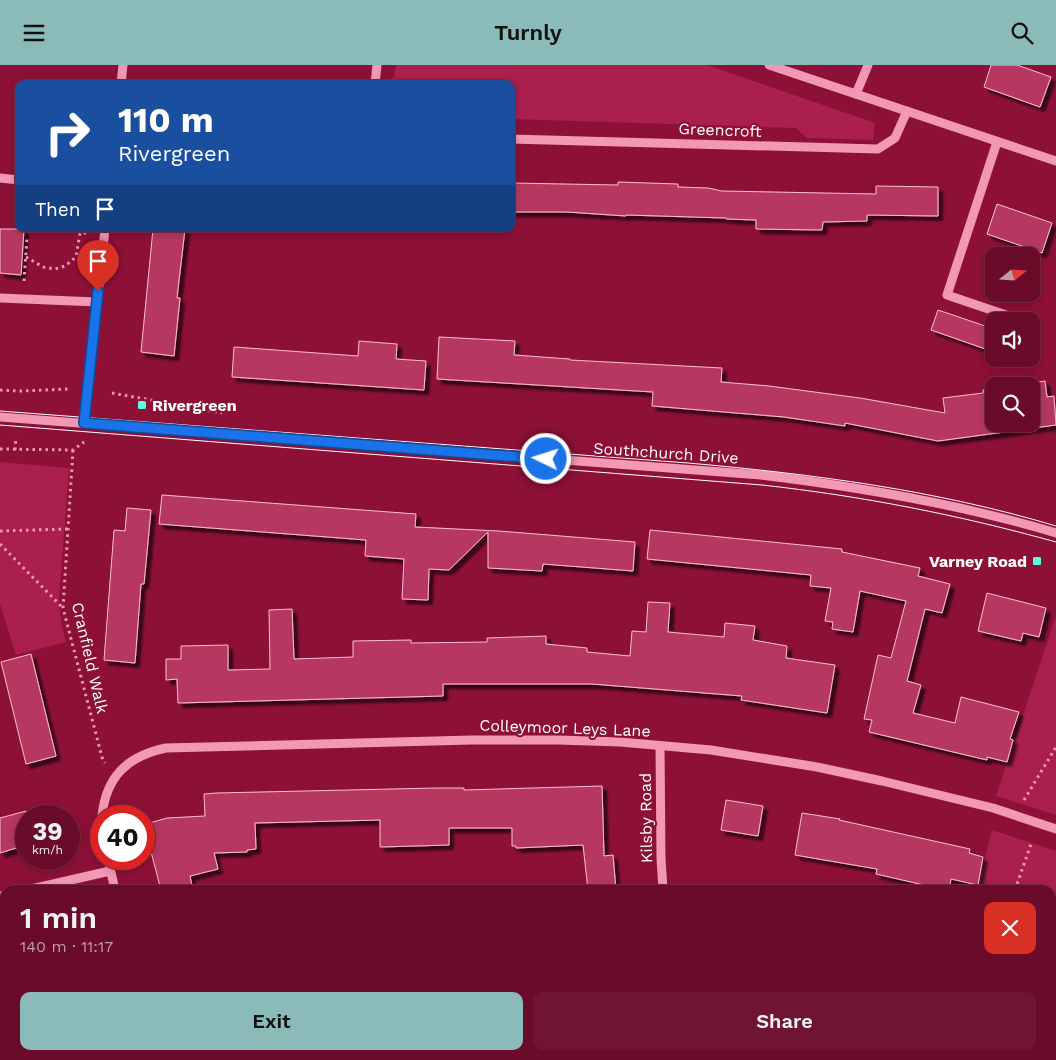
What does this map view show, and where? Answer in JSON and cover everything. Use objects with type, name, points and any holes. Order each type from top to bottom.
[{"type":"street","points":[[120,80],[122,65]]},
{"type":"street","points":[[375,80],[377,65]]},
{"type":"street","points":[[769,65],[1056,161]]},
{"type":"street","points":[[856,94],[868,65]]},
{"type":"street","name":"Greencroft","points":[[515,139],[878,149],[895,138],[907,111]]},
{"type":"street","points":[[997,142],[947,295],[997,312]]},
{"type":"street","points":[[0,178],[15,180]]},
{"type":"street","points":[[84,423],[104,232]]},
{"type":"street","points":[[0,298],[97,302]]},
{"type":"street","name":"Southchurch Drive","points":[[0,417],[762,475],[901,496],[1029,525],[1056,533]]},
{"type":"street","name":"Colleymoor Leys Lane","points":[[104,805],[107,792],[119,771],[150,751],[181,747],[472,740],[558,740],[711,750],[817,767],[993,808],[1056,829]]},
{"type":"street","name":"Kilsby Road","points":[[660,746],[663,885]]},
{"type":"street","points":[[49,885],[110,871],[114,885]]},
{"type":"path","points":[[26,257],[43,267],[55,269],[65,266],[76,257],[80,233],[104,232]]},
{"type":"path","points":[[23,299],[27,237]]},
{"type":"path","points":[[0,390],[70,389]]},
{"type":"path","points":[[112,393],[224,414]]},
{"type":"path","name":"Cranfield Walk","points":[[0,449],[73,450],[63,608],[102,761],[119,771]]},
{"type":"path","points":[[0,531],[68,529]]},
{"type":"path","points":[[0,544],[63,608]]},
{"type":"path","points":[[1024,802],[1056,747]]},
{"type":"path","points":[[1017,885],[1033,839]]},
{"type":"shaded area","points":[[396,65],[707,65],[875,123],[873,140],[807,138],[796,128],[515,119],[515,80],[391,80],[394,77]]},
{"type":"shaded area","points":[[0,462],[69,468],[59,599],[61,621],[66,642],[16,655],[0,604]]},
{"type":"shaded area","points":[[1056,616],[1056,815],[996,796]]},
{"type":"shaded area","points":[[992,830],[1056,851],[1056,885],[978,885]]},
{"type":"building","points":[[991,65],[1017,65],[1051,77],[1040,107],[984,87]]},
{"type":"building","points":[[618,182],[678,184],[678,187],[708,188],[722,191],[876,194],[876,186],[938,187],[938,216],[867,215],[867,221],[823,222],[822,230],[756,229],[756,220],[726,218],[515,212],[515,183],[618,185]]},
{"type":"building","points":[[997,204],[1052,223],[1042,253],[1040,252],[1040,247],[1025,247],[987,234]]},
{"type":"building","points":[[0,229],[15,229],[15,232],[24,232],[21,275],[0,273]]},
{"type":"building","points":[[153,232],[185,232],[177,298],[180,298],[174,356],[141,352]]},
{"type":"building","points":[[938,310],[985,326],[985,349],[931,330]]},
{"type":"building","points":[[439,337],[515,341],[514,355],[722,368],[721,382],[769,386],[860,398],[945,413],[943,398],[983,393],[983,390],[985,390],[985,432],[1004,432],[938,441],[845,423],[845,426],[784,417],[652,406],[653,392],[437,379]]},
{"type":"building","points":[[359,341],[397,344],[396,359],[426,361],[424,390],[232,377],[234,347],[358,356]]},
{"type":"building","points":[[1045,381],[1047,397],[1054,396],[1056,425],[1040,427],[1040,382]]},
{"type":"building","points":[[162,495],[416,514],[415,527],[499,531],[635,542],[633,571],[543,564],[542,571],[488,568],[488,532],[449,570],[429,569],[428,600],[402,599],[404,559],[365,556],[366,540],[159,524]]},
{"type":"building","points":[[127,508],[151,510],[144,584],[141,584],[135,663],[104,660],[114,530],[125,531]]},
{"type":"building","points":[[650,530],[842,549],[842,552],[920,568],[918,576],[950,584],[942,613],[925,609],[907,681],[921,685],[913,713],[955,723],[961,697],[1019,712],[1010,739],[1013,740],[1007,762],[987,757],[987,760],[869,732],[872,720],[864,719],[878,655],[891,658],[906,601],[860,591],[853,632],[832,629],[833,622],[825,621],[831,588],[810,586],[811,575],[647,559]]},
{"type":"building","points":[[987,593],[1046,608],[1039,637],[1023,633],[1021,641],[978,631]]},
{"type":"building","points":[[648,602],[670,603],[668,632],[724,637],[725,623],[755,626],[753,640],[787,646],[786,658],[835,665],[827,713],[741,700],[742,696],[592,684],[443,684],[443,696],[178,703],[177,679],[166,680],[166,659],[181,659],[181,646],[228,645],[228,670],[270,669],[269,610],[292,609],[294,659],[353,657],[353,641],[411,640],[411,643],[487,642],[487,638],[546,636],[546,644],[587,648],[587,652],[630,656],[632,631],[646,632]]},
{"type":"building","points":[[31,654],[56,756],[26,764],[1,662]]},
{"type":"building","points":[[602,786],[604,856],[613,855],[616,885],[587,885],[583,845],[516,848],[516,846],[512,846],[512,828],[449,828],[449,845],[380,847],[380,820],[255,823],[256,849],[247,850],[247,852],[214,853],[218,869],[190,876],[192,885],[160,885],[155,867],[155,821],[167,818],[205,816],[204,794],[464,788],[464,790]]},
{"type":"building","points":[[726,800],[763,806],[758,836],[721,830]]},
{"type":"building","points":[[802,813],[840,819],[970,849],[969,853],[983,857],[978,885],[951,879],[950,885],[924,885],[876,874],[877,869],[795,855]]},
{"type":"building","points":[[15,814],[15,848],[0,853],[0,818]]},
{"type":"tram line","points":[[0,411],[688,463],[781,472],[920,493],[1011,513],[1056,526]]},
{"type":"tram line","points":[[0,425],[799,489],[910,507],[1056,542]]},
{"type":"place","name":"Rivergreen","points":[[142,405]]},
{"type":"place","name":"Varney Road","points":[[1037,561]]},
{"type":"route","points":[[98,291],[84,423],[546,459]]}]
